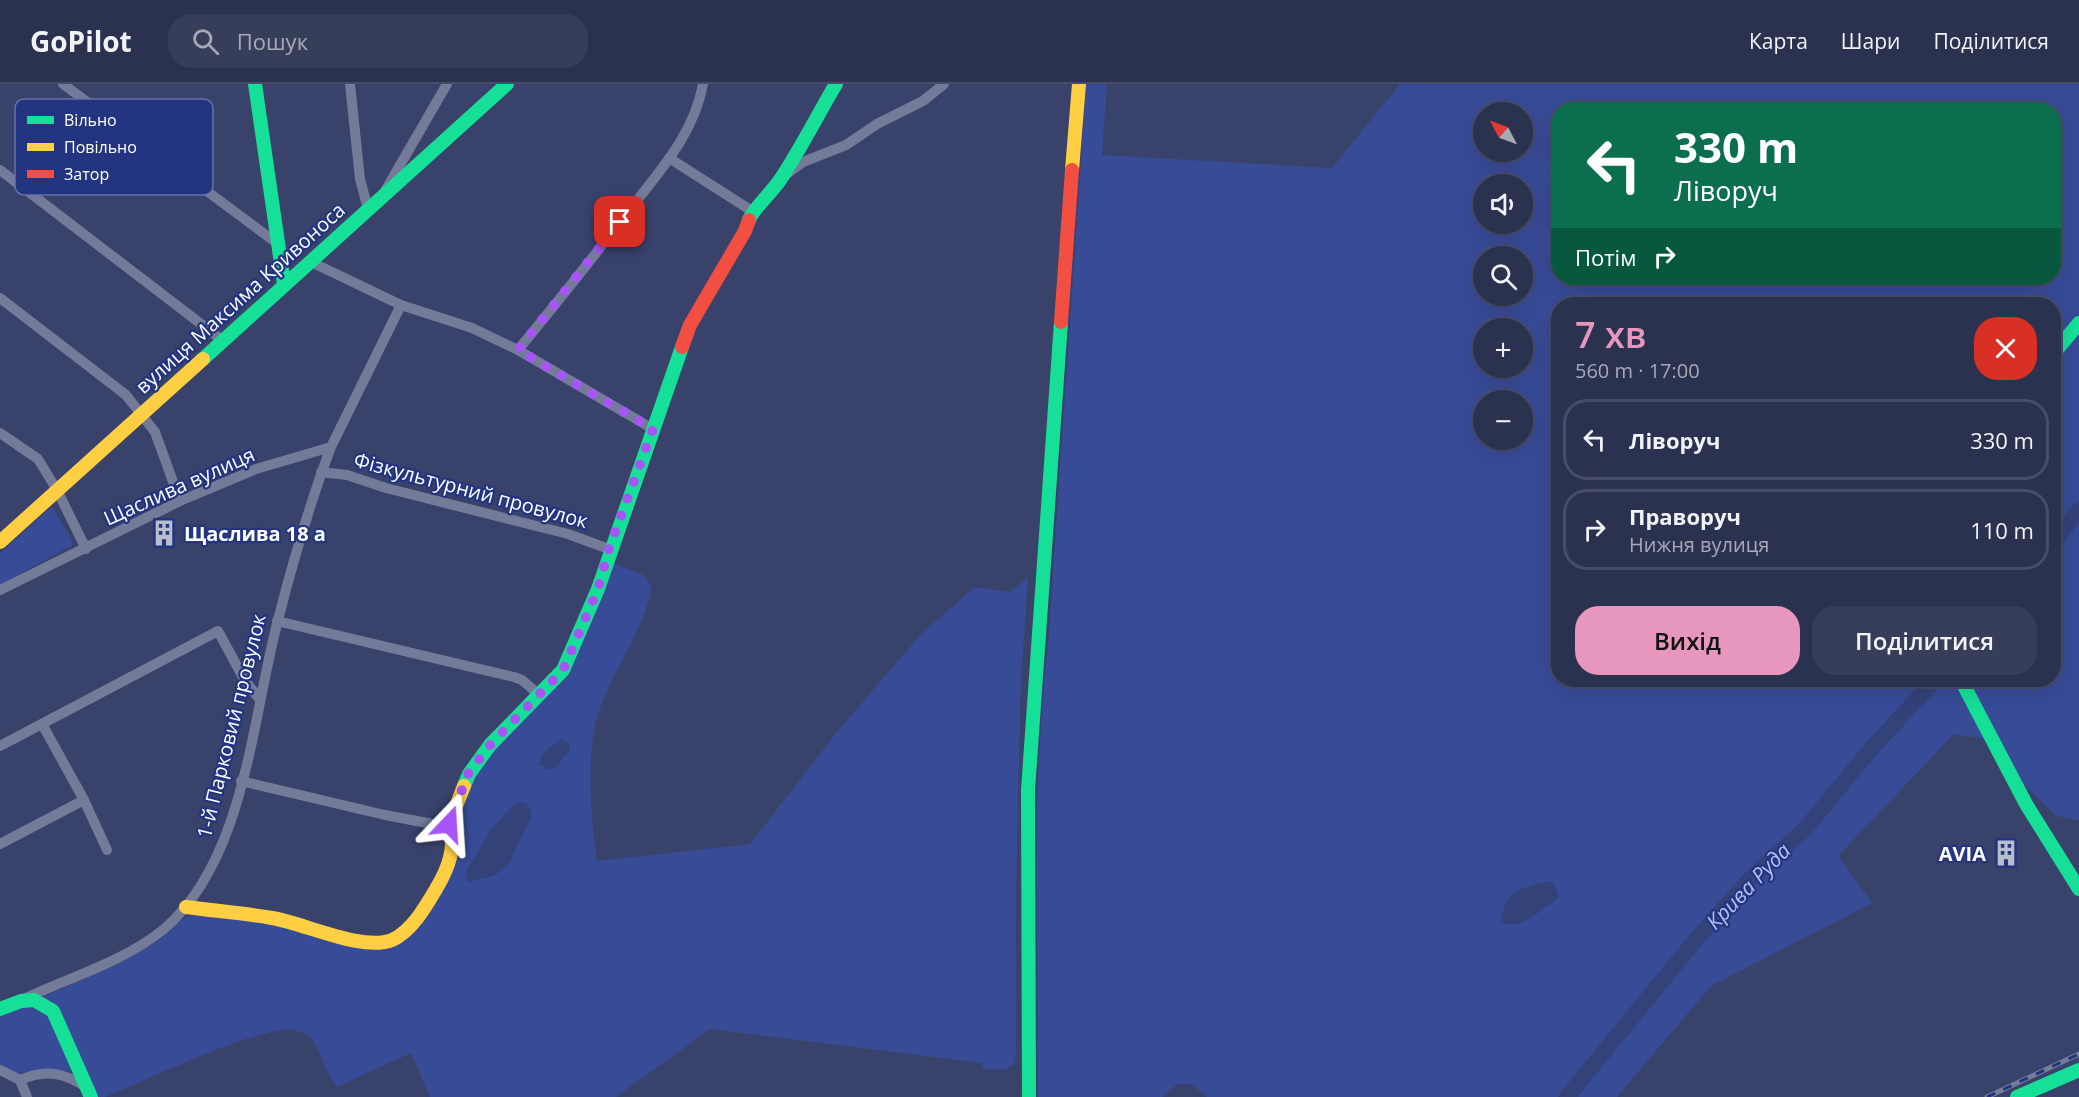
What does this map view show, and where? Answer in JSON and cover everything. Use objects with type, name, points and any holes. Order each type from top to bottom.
[{"type":"street","points":[[63,84],[83,99]]},
{"type":"street","points":[[350,84],[360,179],[368,209]]},
{"type":"street","points":[[382,196],[447,84]]},
{"type":"street","name":"вулиця Максима Кривоноса","points":[[0,542],[507,84]]},
{"type":"street","points":[[518,350],[669,158],[692,124],[703,84]]},
{"type":"street","points":[[186,907],[274,918],[375,944],[387,942],[400,935],[417,916],[450,863],[455,836],[449,824],[468,774],[490,745],[556,678],[567,661],[598,589],[609,549],[690,325],[745,231],[752,211],[763,203],[781,178],[836,84]]},
{"type":"street","points":[[781,178],[803,162],[846,145],[877,124],[924,100],[944,84]]},
{"type":"street","points":[[1029,1097],[1028,790],[1040,591],[1079,84]]},
{"type":"street","points":[[254,85],[284,285]]},
{"type":"street","points":[[669,158],[752,211]]},
{"type":"street","points":[[0,170],[15,181]]},
{"type":"street","points":[[33,195],[222,340]]},
{"type":"street","points":[[212,195],[278,244]]},
{"type":"street","points":[[309,261],[401,304],[472,328],[518,350],[653,429]]},
{"type":"street","points":[[0,298],[126,395],[155,432],[180,501]]},
{"type":"street","points":[[331,447],[401,304]]},
{"type":"street","points":[[2061,344],[2079,323]]},
{"type":"street","points":[[0,433],[38,459],[57,490],[86,549]]},
{"type":"street","name":"1-й Парковий провулок","points":[[0,1009],[142,944],[163,929],[186,907],[218,856],[241,781],[277,621],[321,472],[331,447]]},
{"type":"street","name":"Щаслива вулиця","points":[[0,590],[180,501],[256,469],[331,447]]},
{"type":"street","name":"Фізкультурний провулок","points":[[321,472],[347,475],[386,488],[568,534],[609,549]]},
{"type":"street","points":[[277,621],[514,677],[527,683],[538,694]]},
{"type":"street","points":[[0,746],[218,631],[244,679],[260,700]]},
{"type":"street","points":[[1964,687],[2026,804],[2079,889]]},
{"type":"street","points":[[42,724],[84,800],[107,850]]},
{"type":"street","points":[[241,781],[386,816],[438,825],[449,824]]},
{"type":"street","points":[[0,844],[84,800]]},
{"type":"street","points":[[26,998],[41,1001],[53,1011],[89,1092]]},
{"type":"street","points":[[0,1070],[20,1080],[51,1072],[72,1077],[89,1092]]},
{"type":"street","points":[[2018,1097],[2079,1070]]},
{"type":"street","points":[[20,1080],[27,1097]]},
{"type":"shaded area","points":[[1086,84],[1107,84],[1102,155],[1332,168],[1400,84],[2079,84],[2079,821],[2057,816],[2023,784],[1999,741],[1954,734],[1838,856],[1872,903],[1711,986],[1617,1097],[1573,1097],[1599,1067],[1592,1056],[1558,1097],[1207,1097],[1195,1087],[1184,1084],[1174,1087],[1163,1097],[1038,1097],[1037,816]],"holes":[[[1552,881],[1559,897],[1523,923]]]},
{"type":"shaded area","points":[[52,506],[74,544],[0,585],[0,554]]},
{"type":"shaded area","points":[[614,563],[643,575],[652,586],[648,603],[636,634],[605,696],[592,746],[590,786],[597,861],[750,844],[837,732],[921,634],[975,587],[1010,592],[1028,577],[1021,680],[1016,887],[1016,1055],[1013,1065],[1005,1069],[983,1069],[982,1063],[710,1029],[616,1097],[430,1097],[411,1053],[337,1087],[312,1039],[295,1030],[281,1030],[260,1035],[215,1050],[105,1097],[96,1097],[74,1072],[43,1069],[18,1074],[0,1067],[0,1013],[59,990],[117,963],[159,940],[184,918],[207,913],[229,914],[281,923],[374,947],[419,922],[458,854],[460,844],[456,823],[473,774],[503,737],[566,677]],"holes":[[[531,817],[509,863],[495,875],[468,882],[468,870],[491,829]]]},
{"type":"shaded area","points":[[561,739],[569,743],[570,750],[556,767],[549,770],[539,764],[542,754]]},
{"type":"shaded area","points":[[518,802],[526,803],[532,811],[509,862],[495,875],[468,882],[465,874],[482,845],[494,826]]},
{"type":"shaded area","points":[[1552,881],[1559,897],[1524,921],[1517,924],[1501,922],[1506,903],[1517,891]]},
{"type":"waterway","name":"Крива Руда","points":[[2061,532],[2079,510]]},
{"type":"waterway","name":"Крива Руда","points":[[1567,1097],[1698,937],[1750,879],[1806,828],[1870,750],[1928,687]]},
{"type":"railway","points":[[1987,1097],[2079,1054]]},
{"type":"traffic: fast","points":[[255,84],[284,284]]},
{"type":"traffic: fast","points":[[203,359],[507,84]]},
{"type":"traffic: fast","points":[[749,220],[777,185],[836,84]]},
{"type":"traffic: fast","points":[[1029,1097],[1028,790],[1061,322]]},
{"type":"traffic: fast","points":[[2061,345],[2079,323]]},
{"type":"traffic: fast","points":[[464,786],[469,774],[490,745],[563,670],[598,589],[682,347]]},
{"type":"traffic: fast","points":[[1965,687],[2026,804],[2079,889]]},
{"type":"traffic: fast","points":[[0,1009],[21,1001],[34,1000],[53,1011],[91,1097]]},
{"type":"traffic: fast","points":[[2017,1097],[2079,1070]]},
{"type":"traffic: slow","points":[[1072,170],[1079,84]]},
{"type":"traffic: slow","points":[[0,542],[203,359]]},
{"type":"traffic: slow","points":[[186,907],[272,918],[349,940],[380,943],[392,940],[406,931],[418,918],[444,874],[452,849],[449,824],[464,786]]},
{"type":"traffic: jam","points":[[1061,322],[1072,170]]},
{"type":"traffic: jam","points":[[682,347],[690,325],[745,231],[749,220]]},
{"type":"place","name":"Щаслива 18 а","points":[[164,533]]},
{"type":"place","name":"AVIA","points":[[2006,853]]},
{"type":"route","points":[[449,824],[468,774],[490,745],[563,670],[598,589],[609,549],[653,429],[518,350],[620,222]]}]
